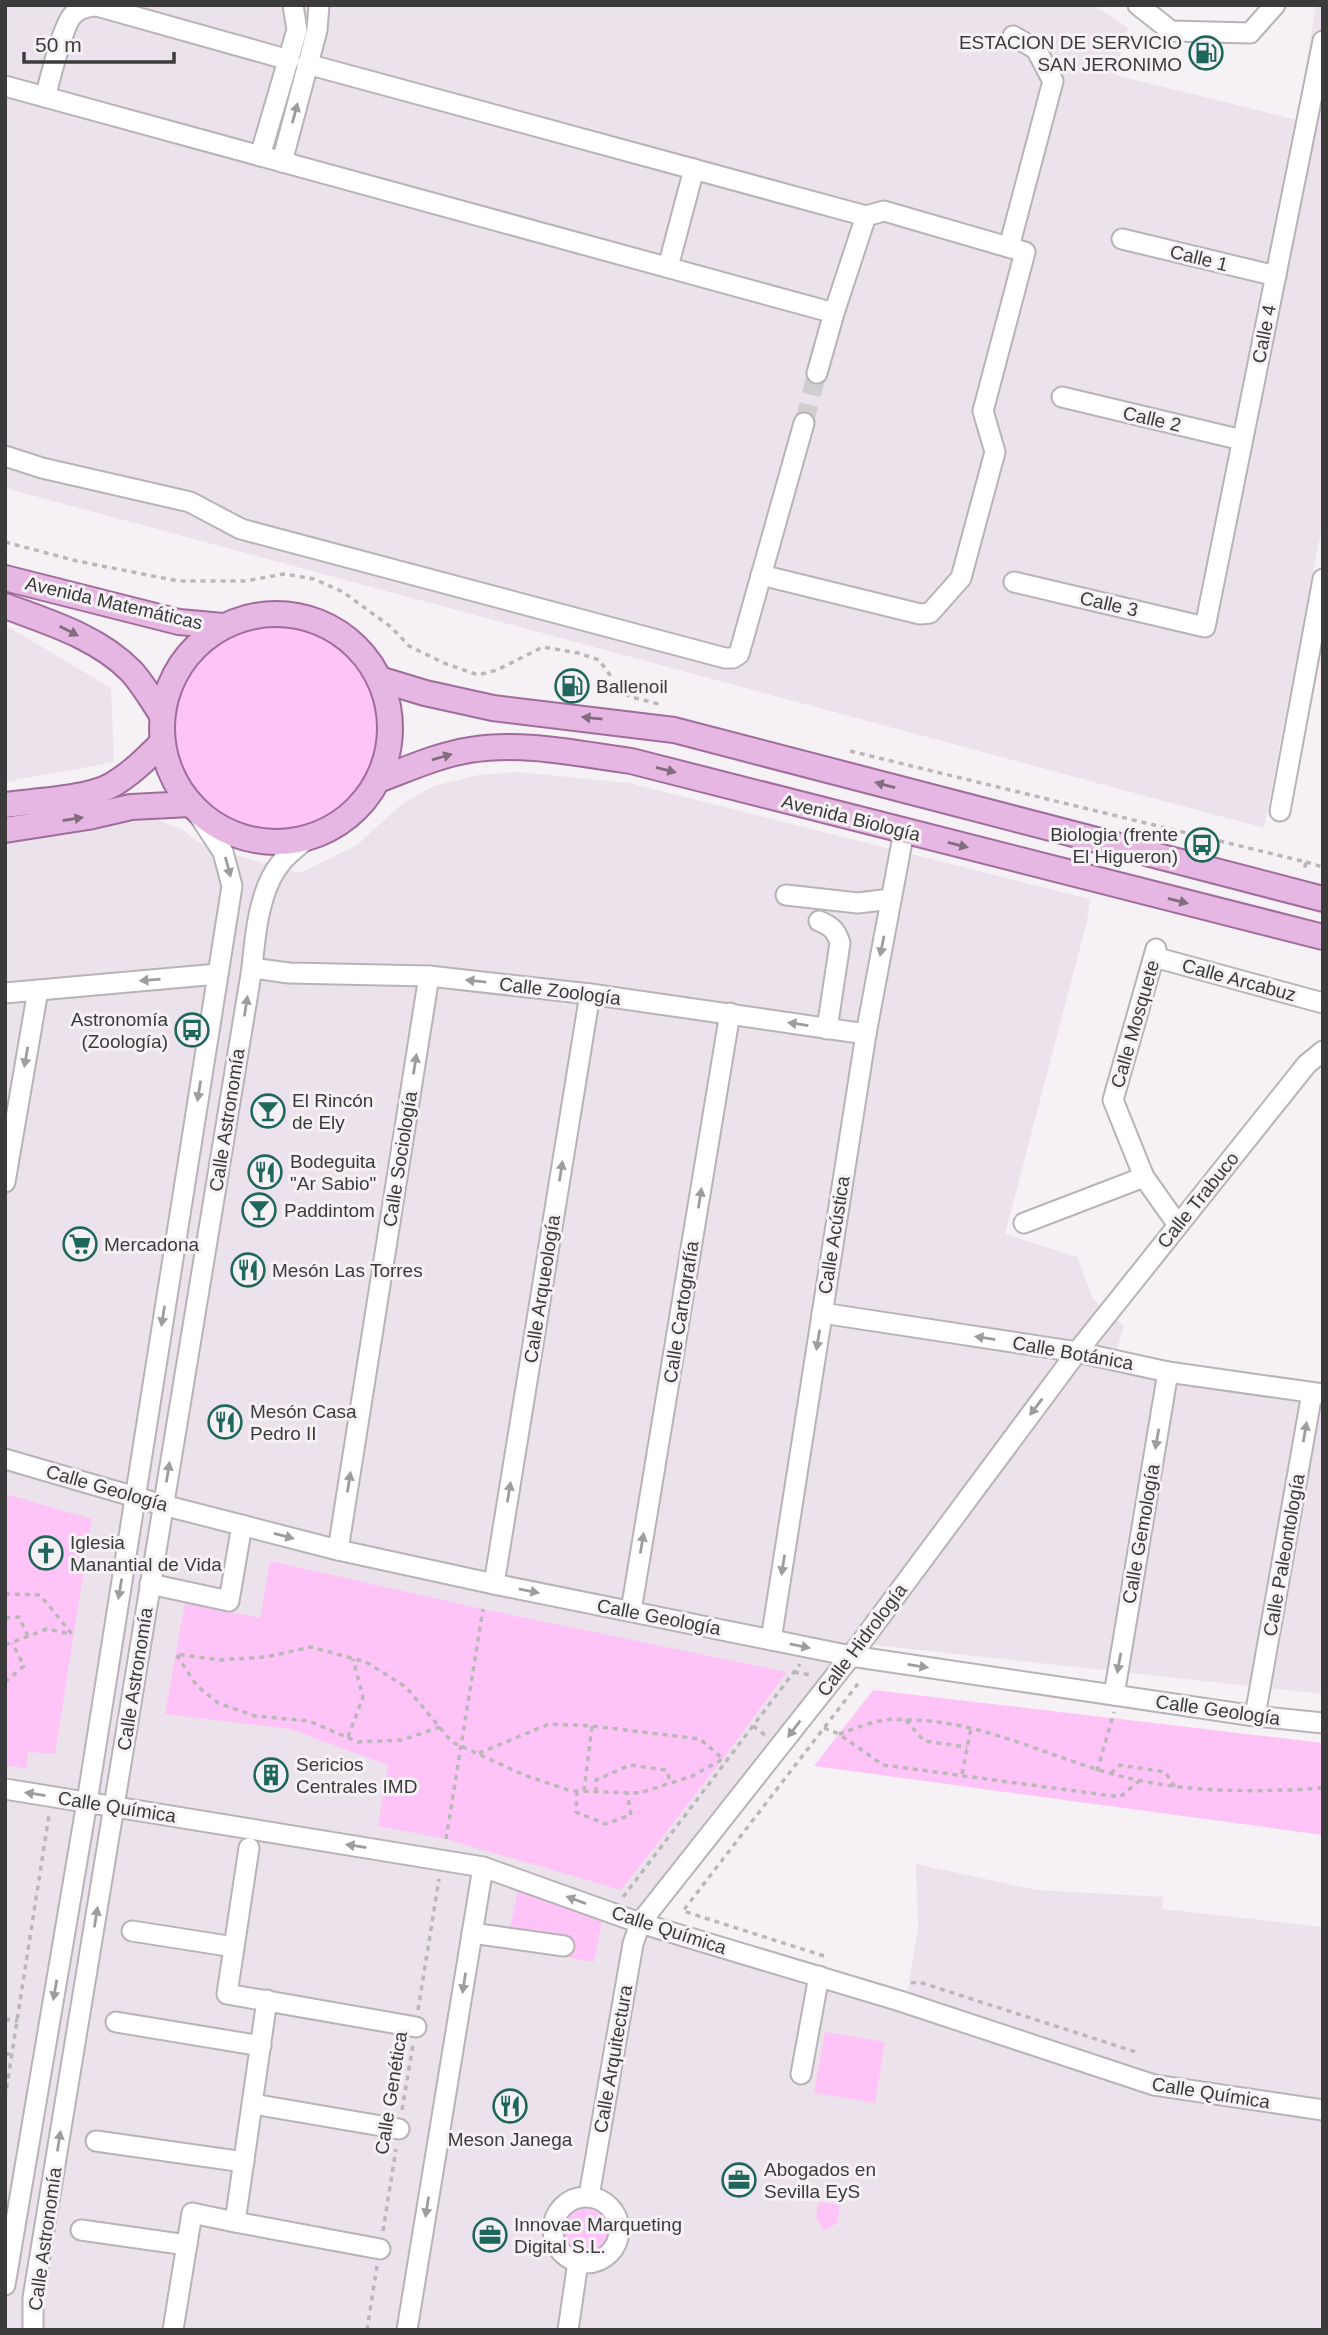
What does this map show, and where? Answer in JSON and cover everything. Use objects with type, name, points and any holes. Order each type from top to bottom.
[{"type":"main road","name":"Avenida Matemáticas","points":[[5,578],[179,622],[223,626]]},
{"type":"main road","name":"Avenida Matemáticas","points":[[5,606],[64,628],[114,656],[138,680],[162,715]]},
{"type":"main road","points":[[261,614],[302,616],[339,633],[355,646],[379,679],[385,695],[390,730],[386,756],[378,780],[349,816],[323,833],[278,842],[247,839],[228,832],[192,806],[172,775],[162,743],[162,715],[166,694],[175,673],[196,646],[223,626],[261,614]]},
{"type":"main road","name":"Avenida Biología","points":[[379,679],[425,693],[494,708],[674,730],[1313,894]]},
{"type":"main road","points":[[5,805],[85,793],[110,786],[126,776],[162,743]]},
{"type":"main road","name":"Avenida Biología","points":[[378,780],[471,749],[522,747],[631,761],[1323,937]]},
{"type":"main road","points":[[5,830],[88,817],[131,807],[192,806]]},
{"type":"street","points":[[293,5],[306,33]]},
{"type":"street","points":[[299,5],[308,8],[319,5]]},
{"type":"street","points":[[282,162],[298,62],[306,33],[319,5]]},
{"type":"street","points":[[1138,5],[1171,32],[1250,33],[1275,5]]},
{"type":"street","points":[[45,97],[69,19],[82,8],[97,6],[866,216],[884,211],[1025,251],[984,411],[995,452],[961,578],[930,613],[920,614],[761,575]]},
{"type":"street","points":[[1009,247],[1053,81],[1036,49],[1013,36]]},
{"type":"street","name":"Calle 4","points":[[1205,627],[1323,41]]},
{"type":"street","points":[[260,156],[298,62]]},
{"type":"street","points":[[5,86],[834,313]]},
{"type":"street","points":[[668,267],[694,169]]},
{"type":"street","points":[[817,373],[866,216]]},
{"type":"street","name":"Calle 1","points":[[1122,239],[1276,276]]},
{"type":"street","name":"Calle 2","points":[[1062,397],[1242,440]]},
{"type":"street","points":[[5,456],[42,468],[190,502],[241,529],[733,658],[739,653],[804,423]]},
{"type":"street","points":[[1280,811],[1323,579]]},
{"type":"street","name":"Calle 3","points":[[1014,582],[1205,627]]},
{"type":"street","name":"Calle Astronomía","points":[[5,2285],[86,1802],[232,886],[223,852],[192,806]]},
{"type":"street","name":"Calle Acústica","points":[[771,1640],[866,1034],[904,831]]},
{"type":"street","name":"Calle Astronomía","points":[[33,2330],[33,2298],[252,968],[256,926],[271,878],[280,863],[308,838]]},
{"type":"street","points":[[786,895],[858,902],[891,899]]},
{"type":"street","points":[[819,921],[831,926],[840,943],[827,1029]]},
{"type":"street","name":"Calle Arcabuz","points":[[1155,953],[1323,1003]]},
{"type":"street","name":"Calle Mosquete","points":[[1155,953],[1113,1100],[1144,1177],[1178,1225]]},
{"type":"street","name":"Calle Zoología","points":[[252,968],[289,973],[429,976],[590,994],[866,1034]]},
{"type":"street","points":[[5,993],[218,974]]},
{"type":"street","name":"Calle Sociología","points":[[338,1550],[429,976]]},
{"type":"street","points":[[5,1182],[38,990]]},
{"type":"street","name":"Calle Arqueología","points":[[494,1584],[590,994]]},
{"type":"street","name":"Calle Cartografía","points":[[631,1611],[730,1013]]},
{"type":"street","name":"Calle Trabuco","points":[[1077,1352],[1307,1064],[1323,1051]]},
{"type":"street","points":[[1024,1223],[1144,1177]]},
{"type":"street","name":"Calle Botánica","points":[[822,1313],[1077,1352],[1168,1372],[1317,1394]]},
{"type":"street","name":"Calle Hidrología","points":[[640,1923],[850,1656],[1077,1352]]},
{"type":"street","name":"Calle Gemología","points":[[1114,1703],[1168,1372]]},
{"type":"street","name":"Calle Paleontología","points":[[1255,1716],[1317,1394]]},
{"type":"street","name":"Calle Geología","points":[[5,1459],[338,1550],[850,1656],[1114,1703],[1323,1723]]},
{"type":"street","points":[[150,1584],[216,1598],[236,1523]]},
{"type":"street","name":"Calle Química","points":[[5,1789],[483,1867],[640,1923],[906,2003],[1154,2085],[1323,2110]]},
{"type":"street","points":[[249,1848],[227,1994],[416,2026]]},
{"type":"street","points":[[407,2330],[483,1867]]},
{"type":"street","name":"Calle Arquitectura","points":[[589,2196],[633,1944],[640,1923]]},
{"type":"street","points":[[132,1931],[234,1947]]},
{"type":"street","points":[[472,1933],[564,1946]]},
{"type":"street","points":[[801,2074],[819,1976]]},
{"type":"street","points":[[235,2222],[267,2000]]},
{"type":"street","points":[[116,2022],[261,2046]]},
{"type":"street","points":[[253,2104],[399,2129]]},
{"type":"street","points":[[96,2141],[244,2162]]},
{"type":"street","points":[[580,2196],[589,2196],[609,2205],[616,2214],[620,2235],[610,2255],[589,2263],[569,2258],[556,2244],[553,2224],[562,2206],[580,2196]]},
{"type":"street","points":[[173,2330],[192,2213],[380,2249]]},
{"type":"street","points":[[81,2230],[187,2245]]},
{"type":"street","points":[[568,2330],[578,2262]]},
{"type":"path","points":[[5,542],[77,561],[178,581],[245,581],[284,574],[314,579],[343,592],[391,627],[410,646],[444,663],[478,675],[497,670],[543,647],[578,653],[599,660],[615,689],[631,697],[671,707]]},
{"type":"path","points":[[847,750],[1323,867]]},
{"type":"path","points":[[1306,862],[1313,894]]},
{"type":"path","points":[[5,1594],[40,1595],[72,1634],[47,1629],[5,1646]]},
{"type":"path","points":[[446,1839],[483,1609]]},
{"type":"path","points":[[5,1618],[19,1617],[28,1636]]},
{"type":"path","points":[[5,1682],[24,1666],[12,1643]]},
{"type":"path","points":[[440,1727],[402,1740],[358,1742],[309,1721],[255,1716],[218,1703],[197,1686],[176,1654],[219,1660],[266,1657],[311,1647],[366,1662],[406,1687],[440,1727],[452,1742],[524,1775],[577,1791],[640,1793],[692,1776],[725,1759]]},
{"type":"path","points":[[623,1897],[725,1759],[812,1648]]},
{"type":"path","points":[[348,1738],[363,1697],[353,1659]]},
{"type":"path","points":[[836,1959],[683,1911],[857,1685]]},
{"type":"path","points":[[1097,1771],[1114,1703]]},
{"type":"path","points":[[839,1734],[887,1719],[937,1720],[988,1732],[1097,1771],[1139,1781],[1175,1787],[1259,1792],[1323,1788]]},
{"type":"path","points":[[905,1720],[924,1741],[967,1748]]},
{"type":"path","points":[[477,1754],[549,1724],[592,1726],[700,1739],[725,1759]]},
{"type":"path","points":[[584,1791],[592,1726]]},
{"type":"path","points":[[824,1728],[839,1734],[883,1765],[1120,1797],[1139,1781]]},
{"type":"path","points":[[961,1775],[971,1728]]},
{"type":"path","points":[[596,1792],[597,1780],[630,1765],[666,1770],[671,1783]]},
{"type":"path","points":[[1110,1774],[1120,1765],[1165,1772],[1175,1787]]},
{"type":"path","points":[[577,1791],[576,1812],[605,1824],[631,1815],[627,1792]]},
{"type":"path","points":[[5,2098],[52,1796]]},
{"type":"path","name":"Calle Genética","points":[[367,2330],[442,1860]]},
{"type":"path","points":[[899,1979],[919,1982],[1136,2052]]},
{"type":"path","points":[[5,2019],[18,2021]]},
{"type":"path","points":[[5,2053],[12,2054]]},
{"type":"shaded area","points":[[5,5],[1094,5],[1128,28],[1115,75],[1297,120],[1316,5],[1323,5],[1323,521],[1264,828],[5,488]]},
{"type":"shaded area","points":[[265,614],[287,614],[320,622],[357,647],[382,684],[390,728],[382,772],[357,809],[320,834],[287,842],[265,842],[232,834],[195,809],[170,772],[162,739],[162,717],[170,684],[195,647],[232,622]]},
{"type":"shaded area","points":[[5,625],[111,688],[114,762],[5,782]]},
{"type":"shaded area","points":[[517,772],[629,783],[1090,899],[1087,921],[1005,1234],[1077,1257],[1093,1299],[1124,1326],[1115,1355],[1323,1392],[1323,1694],[847,1642],[641,1923],[906,2002],[918,1928],[916,1864],[1037,1890],[1163,1897],[1162,1909],[1323,1927],[1323,2330],[5,2330],[5,844],[129,819],[156,819],[223,852],[300,873],[357,845],[402,804],[434,786],[478,775]]},
{"type":"shaded area","points":[[5,1494],[92,1519],[55,1754],[28,1752],[26,1769],[5,1765]]},
{"type":"shaded area","points":[[270,1561],[483,1609],[787,1672],[621,1890],[446,1839],[378,1826],[388,1765],[290,1729],[165,1714],[185,1602],[260,1618]]},
{"type":"shaded area","points":[[873,1690],[1323,1743],[1323,1835],[814,1766]]},
{"type":"shaded area","points":[[520,1880],[604,1910],[594,1962],[565,1957],[568,1938],[510,1928]]},
{"type":"shaded area","points":[[825,2032],[885,2042],[875,2103],[814,2093]]},
{"type":"shaded area","points":[[579,2197],[593,2197],[605,2202],[614,2211],[619,2230],[617,2243],[610,2254],[593,2263],[579,2263],[567,2258],[558,2249],[553,2237],[553,2223],[558,2211],[567,2202]]},
{"type":"shaded area","points":[[819,2202],[840,2205],[837,2223],[824,2231],[816,2218]]},
{"type":"tunnel","points":[[804,423],[817,373]]},
{"type":"place","name":"ESTACION DE SERVICIO SAN JERONIMO","points":[[1206,53]]},
{"type":"place","name":"Ballenoil","points":[[572,686]]},
{"type":"place","name":"Biologia (frente El Higueron)","points":[[1202,845]]},
{"type":"place","name":"Astronomía (Zoología)","points":[[192,1030]]},
{"type":"place","name":"El Rincón de Ely","points":[[268,1111]]},
{"type":"place","name":"Bodeguita \"Ar Sabio\"","points":[[265,1172]]},
{"type":"place","name":"Paddintom","points":[[259,1210]]},
{"type":"place","name":"Mercadona","points":[[80,1244]]},
{"type":"place","name":"Mesón Las Torres","points":[[248,1270]]},
{"type":"place","name":"Mesón Casa Pedro II","points":[[225,1422]]},
{"type":"place","name":"Iglesia Manantial de Vida","points":[[46,1553]]},
{"type":"place","name":"Sericios Centrales IMD","points":[[271,1775]]},
{"type":"place","name":"Meson Janega","points":[[510,2106]]},
{"type":"place","name":"Abogados en Sevilla EyS","points":[[739,2180]]},
{"type":"place","name":"Innovae Marqueting Digital S.L.","points":[[490,2235]]}]
